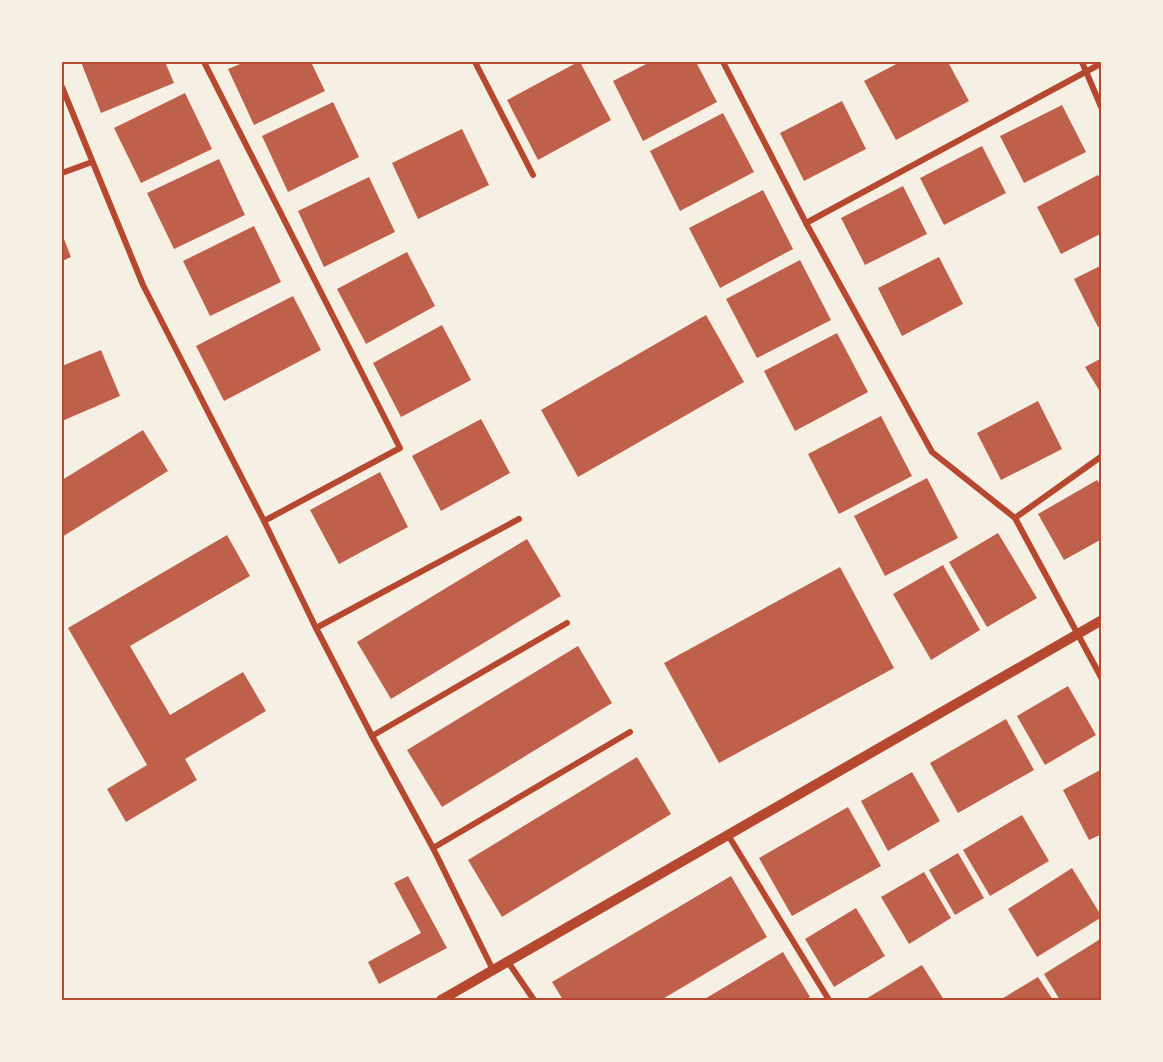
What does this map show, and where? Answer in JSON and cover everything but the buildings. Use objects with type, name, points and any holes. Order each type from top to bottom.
[{"type":"street","points":[[204,62],[400,448],[264,520]]},
{"type":"street","points":[[475,62],[533,175]]},
{"type":"street","points":[[723,62],[806,223],[932,452],[1015,518],[1101,679]]},
{"type":"street","points":[[1082,62],[1101,109]]},
{"type":"street","points":[[806,223],[1101,63]]},
{"type":"street","points":[[62,87],[143,285],[264,520],[316,628],[433,848],[493,970]]},
{"type":"street","points":[[62,172],[92,162]]},
{"type":"street","points":[[1015,518],[1101,456]]},
{"type":"street","points":[[316,628],[519,519]]},
{"type":"street","points":[[441,1000],[1101,620]]},
{"type":"street","points":[[372,736],[567,623]]},
{"type":"street","points":[[433,848],[630,732]]},
{"type":"street","points":[[728,835],[829,1000]]},
{"type":"street","points":[[508,962],[534,1000]]}]
